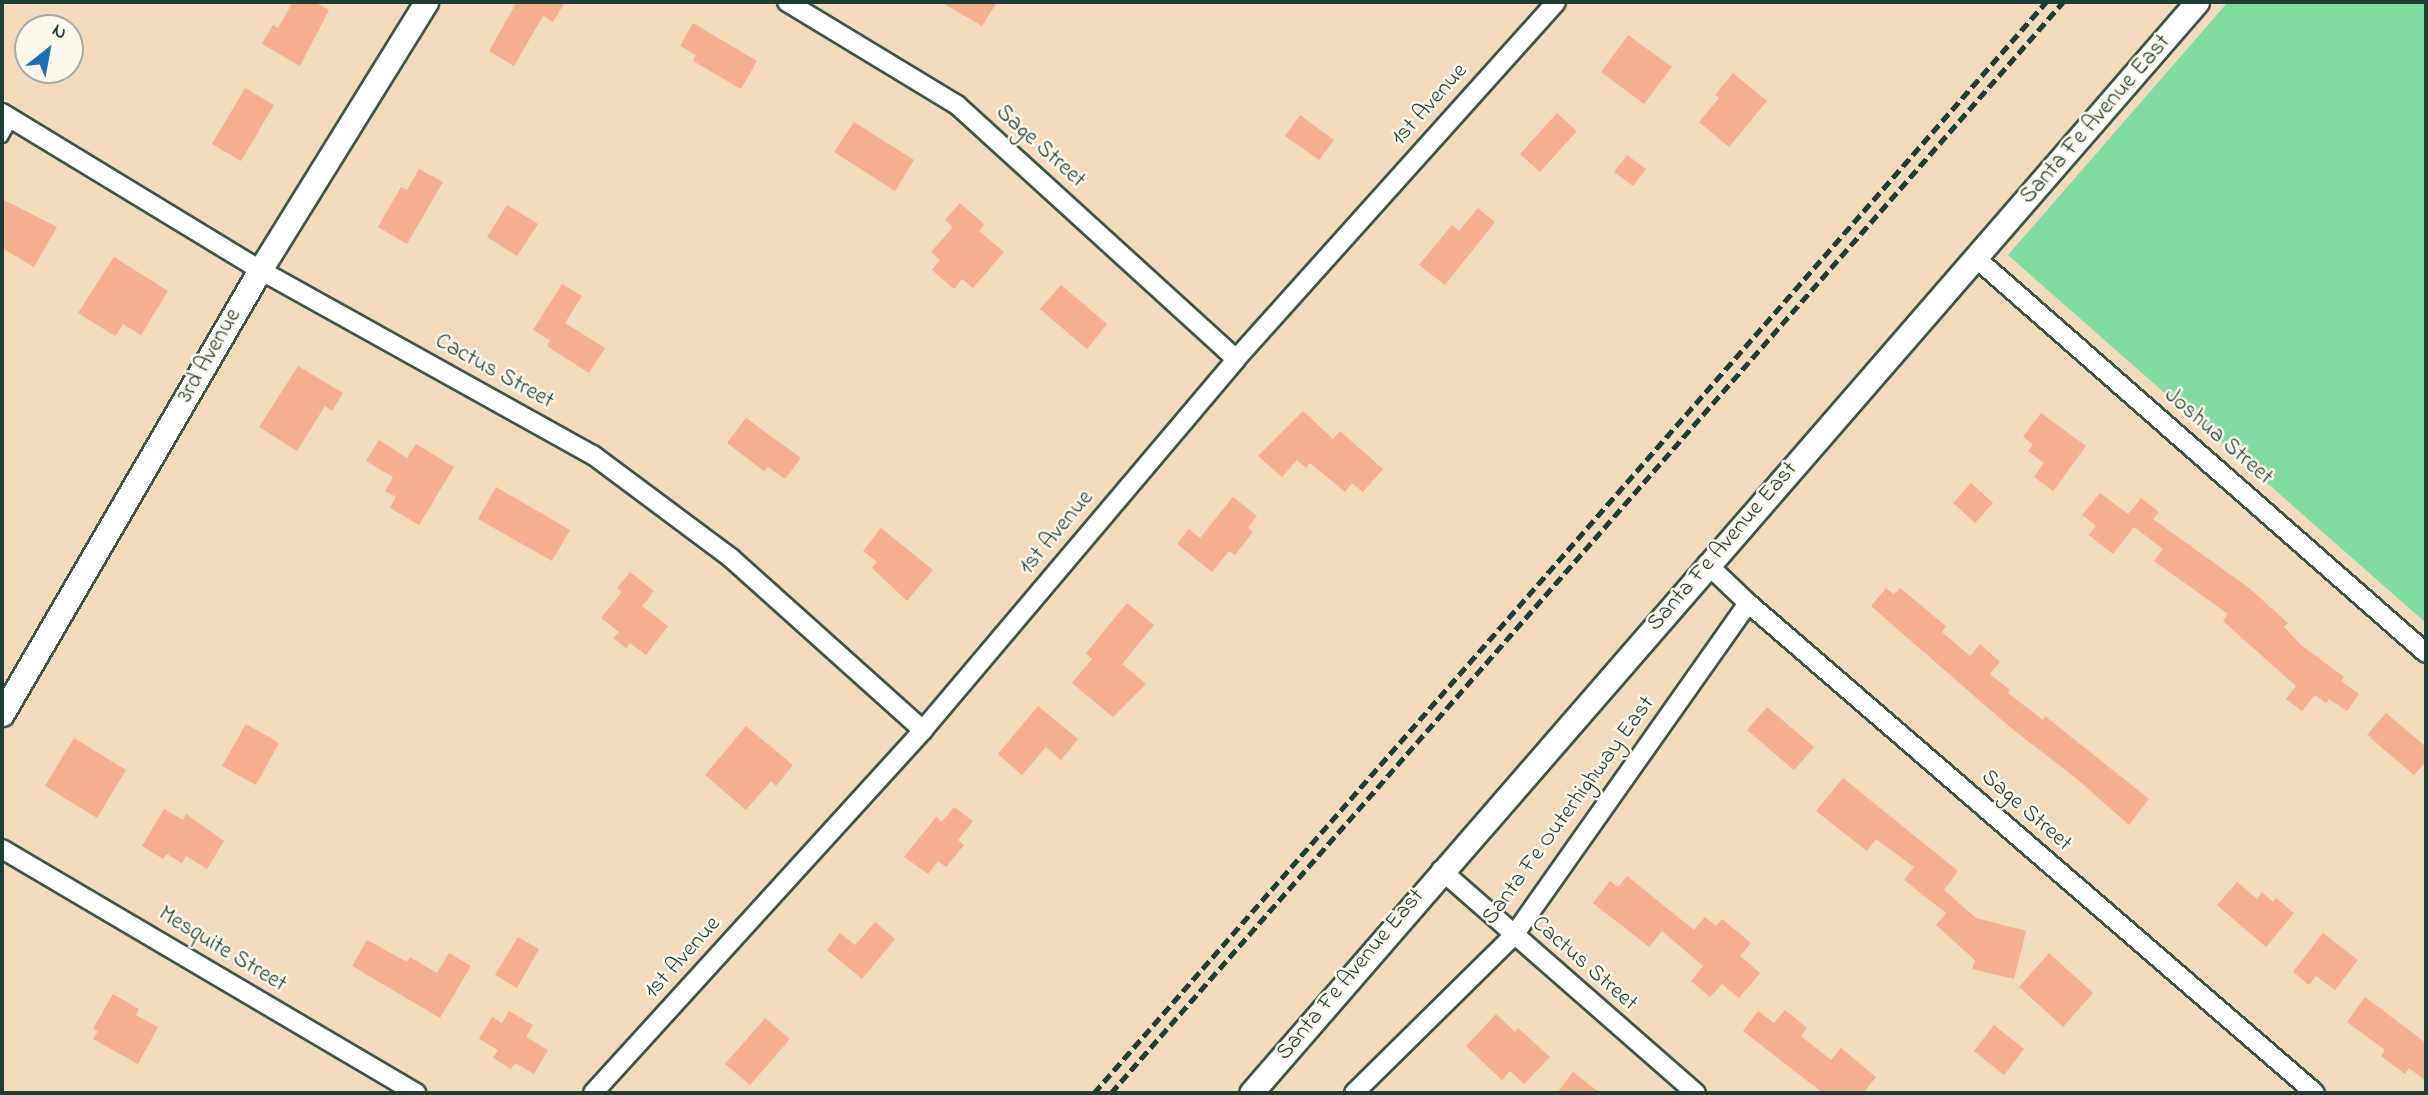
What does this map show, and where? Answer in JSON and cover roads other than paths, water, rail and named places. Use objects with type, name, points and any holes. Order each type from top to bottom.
[{"type":"street","name":"3rd Avenue","points":[[2,714],[260,270],[426,2]]},
{"type":"street","name":"Sage Street","points":[[787,2],[957,105],[1236,359]]},
{"type":"street","name":"1st Avenue","points":[[593,1093],[923,730],[1236,359],[1556,2]]},
{"type":"street","name":"Santa Fe Avenue East","points":[[1251,1093],[1441,870],[1977,259],[2197,2]]},
{"type":"street","name":"Cactus Street","points":[[7,116],[260,270],[593,455],[731,558],[923,730]]},
{"type":"street","name":"Joshua Street","points":[[1977,259],[2426,653]]},
{"type":"street","name":"Sage Street","points":[[1707,564],[1748,603],[2315,1093]]},
{"type":"street","name":"Santa Fe Outerhighway East","points":[[1354,1093],[1514,935],[1748,603]]},
{"type":"street","name":"Mesquite Street","points":[[2,849],[417,1093]]},
{"type":"street","name":"Cactus Street","points":[[1441,870],[1696,1093]]},
{"type":"lane","points":[[2,137],[7,116]]},
{"type":"railway","points":[[1094,1093],[2046,2]]},
{"type":"railway","points":[[1111,1093],[2063,2]]}]
